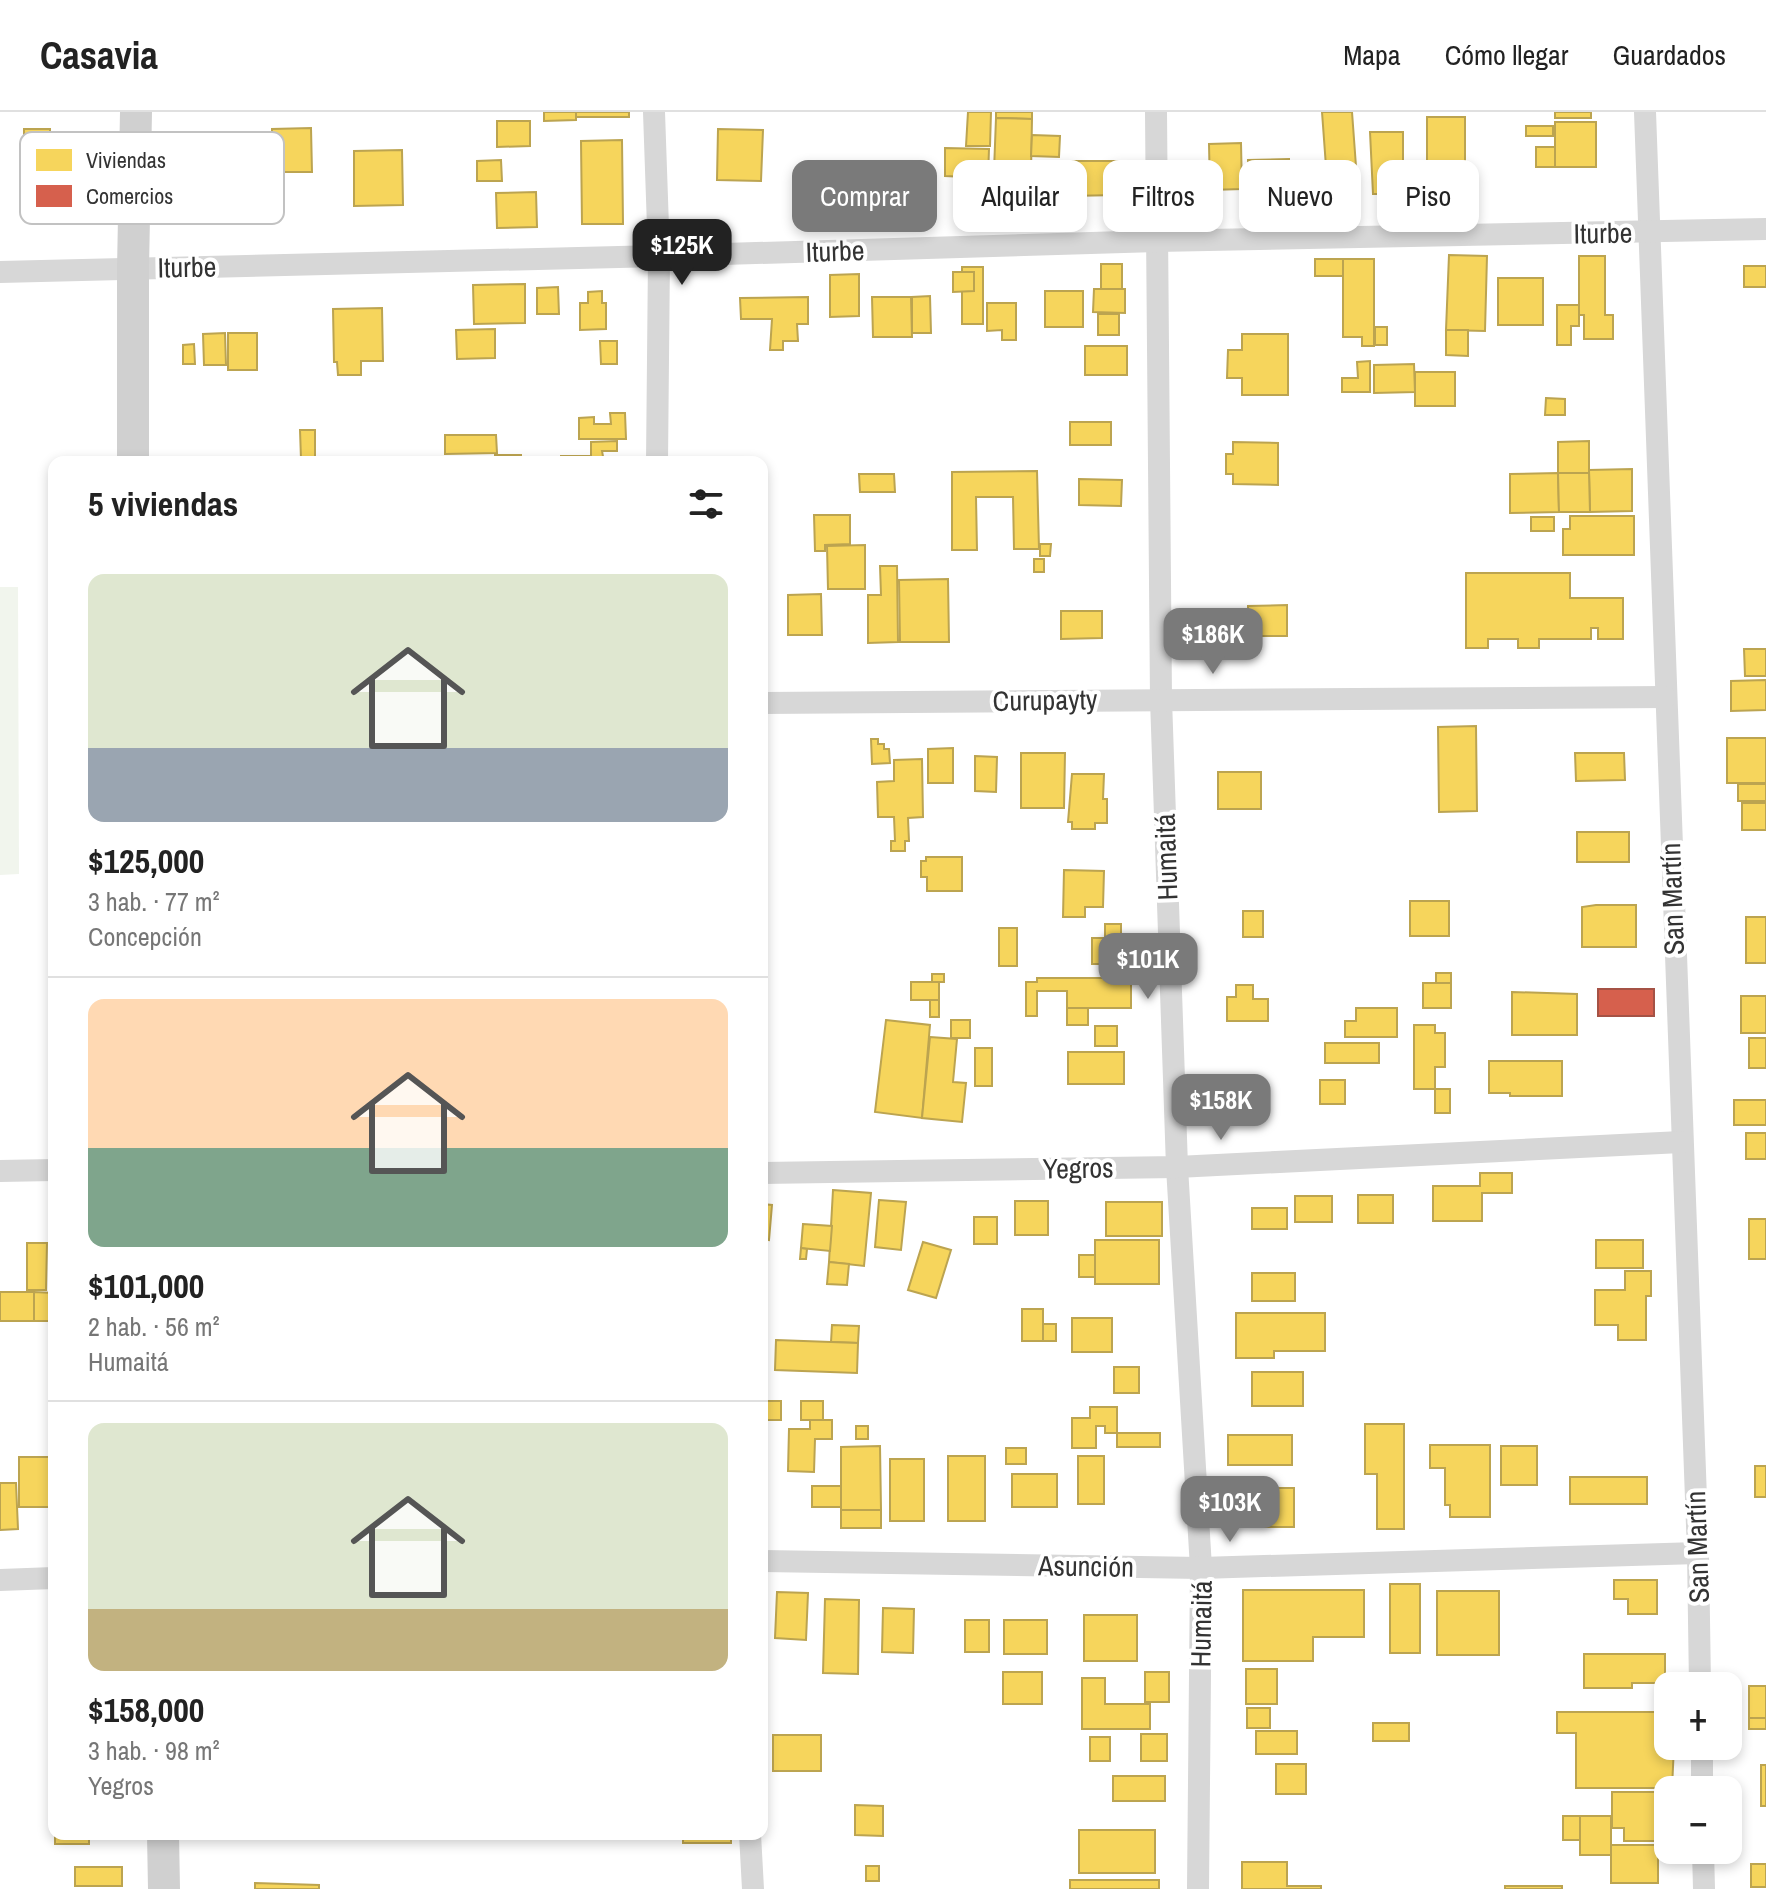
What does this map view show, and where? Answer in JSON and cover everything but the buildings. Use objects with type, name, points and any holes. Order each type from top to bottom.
[{"type":"street","points":[[136,112],[136,132]]},
{"type":"street","points":[[654,112],[659,256],[657,456]]},
{"type":"street","name":"Humaitá","points":[[1156,112],[1161,699],[1177,1167],[1201,1568],[1198,1889]]},
{"type":"street","name":"San Martín","points":[[1645,112],[1700,1672]]},
{"type":"street","points":[[133,456],[134,224]]},
{"type":"street","name":"Iturbe","points":[[0,272],[1157,241],[1766,229]]},
{"type":"street","name":"Curupayty","points":[[768,703],[1665,697]]},
{"type":"street","name":"Yegros","points":[[768,1173],[1177,1167],[1681,1142]]},
{"type":"street","points":[[0,1171],[48,1170]]},
{"type":"street","name":"Asunción","points":[[768,1561],[1201,1568],[1698,1553]]},
{"type":"street","points":[[0,1580],[48,1578]]},
{"type":"street","points":[[163,1840],[164,1889]]},
{"type":"street","points":[[750,1840],[753,1889]]},
{"type":"street","points":[[1703,1864],[1704,1889]]},
{"type":"shaded area","points":[[0,587],[18,587],[19,874],[0,875]]}]
